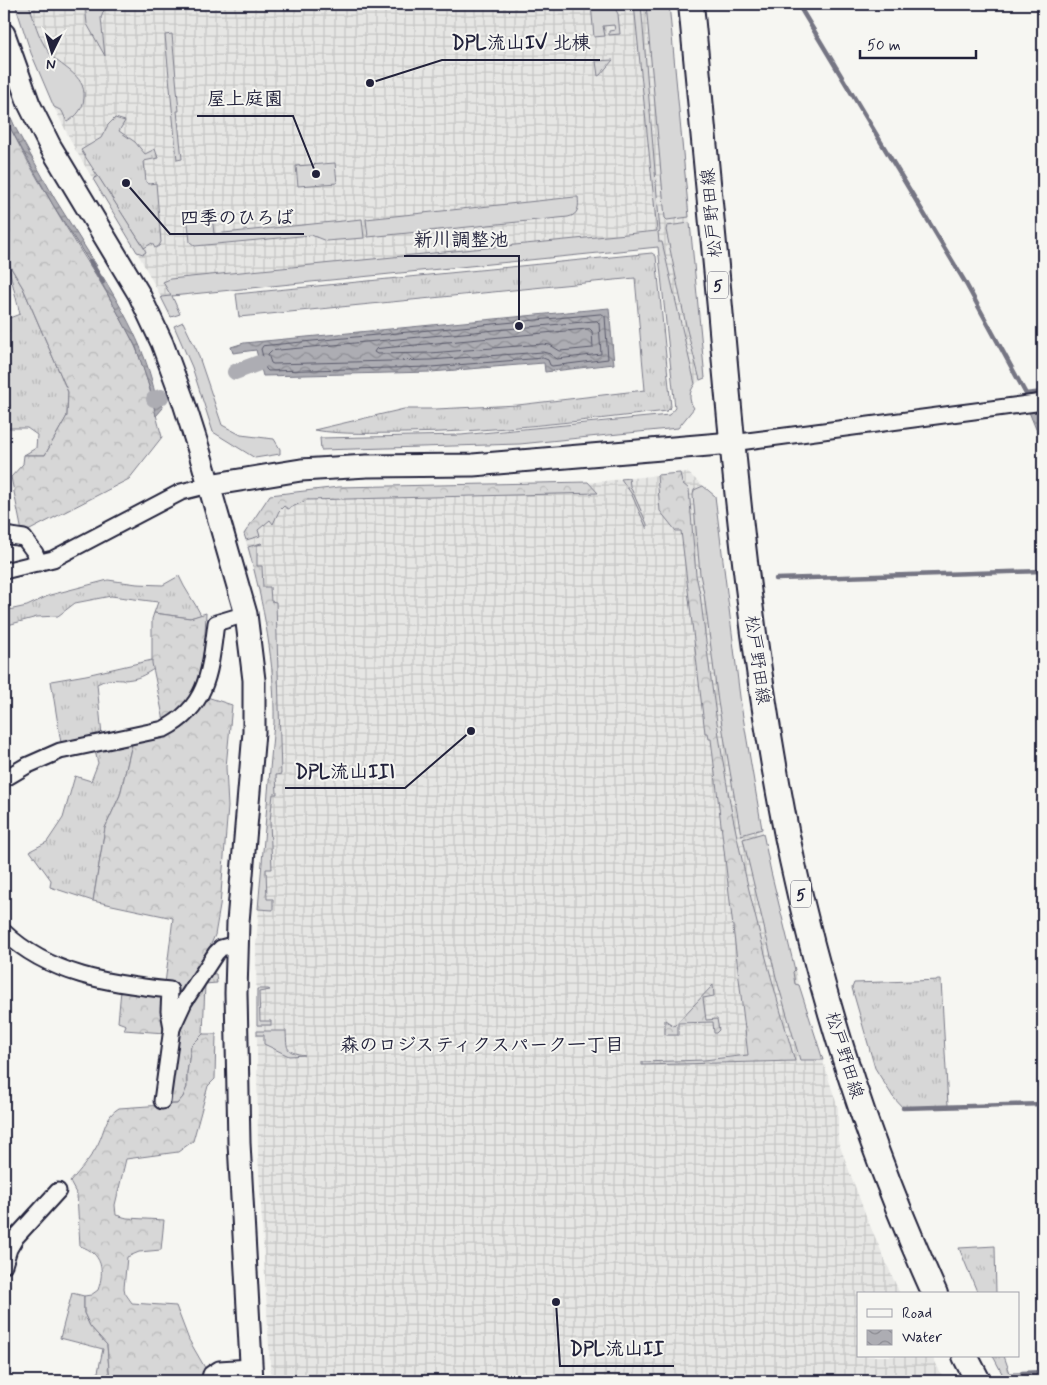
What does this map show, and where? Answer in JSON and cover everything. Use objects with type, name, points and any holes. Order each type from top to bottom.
[{"type":"main road","name":"松戸野田線","points":[[692,4],[732,443],[760,684],[793,861],[821,976],[846,1060],[894,1199],[934,1292]]},
{"type":"main road","points":[[966,1358],[978,1381]]},
{"type":"street","points":[[4,34],[29,104],[50,146],[139,294],[162,343],[183,400],[246,614],[254,680],[254,732],[236,944],[239,1143],[251,1374],[219,1369],[211,1374],[209,1381]]},
{"type":"street","points":[[4,571],[54,559],[181,492],[209,485],[301,470],[367,466],[473,465],[732,443],[1043,402]]},
{"type":"street","points":[[4,535],[24,538],[35,553],[39,563]]},
{"type":"street","points":[[4,780],[26,766],[60,751],[164,729],[178,722],[189,713],[205,685],[211,663],[216,623],[246,614]]},
{"type":"street","points":[[4,932],[17,945],[55,966],[77,975],[124,985],[170,990],[169,1011],[172,1028]]},
{"type":"street","points":[[162,1102],[172,1028],[184,1002],[216,953],[221,948],[236,944]]},
{"type":"street","points":[[4,1265],[6,1247],[58,1192]]},
{"type":"shaded area","points":[[15,4],[669,4],[705,378],[691,389],[690,398],[658,247],[161,297],[137,252],[76,151],[54,107],[31,53]]},
{"type":"shaded area","points":[[687,472],[715,496],[741,705],[771,872],[800,991],[838,1108],[838,1141],[868,1221],[899,1292],[857,1292],[857,1358],[933,1358],[945,1381],[271,1381],[258,1153],[256,945],[274,723],[274,693],[269,636],[244,534],[270,495],[339,487],[586,483]]},
{"type":"green space","points":[[15,4],[29,4],[39,34],[48,51],[81,82],[84,98],[81,109],[77,115],[67,122],[62,111],[54,107],[31,53]]},
{"type":"green space","points":[[85,4],[109,4],[110,8],[104,10],[101,18],[105,56],[87,24]]},
{"type":"green space","points":[[591,4],[613,4],[618,14],[620,34],[609,35],[609,31],[615,30],[614,25],[603,26],[605,36],[594,37]]},
{"type":"green space","points":[[634,4],[641,4],[660,231],[658,232],[659,242],[662,242],[695,384],[690,396],[694,408],[678,428],[520,444],[321,450],[320,438],[461,435],[669,415],[675,408],[658,247],[172,296],[180,314],[171,317],[161,297],[171,296],[163,282],[170,279],[657,231]]},
{"type":"green space","points":[[646,4],[669,4],[689,217],[667,220],[665,218]]},
{"type":"green space","points":[[172,34],[182,159],[177,160],[165,35]]},
{"type":"green space","points":[[613,60],[600,75],[598,76],[596,61]]},
{"type":"green space","points":[[4,114],[21,149],[63,223],[106,292],[135,346],[150,391],[162,437],[129,479],[26,532],[22,532],[11,477],[23,464],[24,455],[45,455],[67,416],[68,392],[23,288],[4,256]]},
{"type":"green space","points":[[115,118],[125,121],[119,131],[135,142],[145,154],[155,149],[158,158],[144,161],[146,182],[149,184],[156,183],[161,242],[155,248],[152,243],[144,248],[81,150],[101,138],[108,125]]},
{"type":"green space","points":[[335,163],[337,183],[298,186],[296,166]]},
{"type":"green space","points":[[98,176],[144,248],[146,252],[143,254],[137,252],[93,179]]},
{"type":"green space","points":[[578,197],[578,210],[568,217],[368,237],[366,219]]},
{"type":"green space","points":[[206,211],[212,215],[214,234],[362,219],[364,238],[326,241],[311,235],[195,246],[190,242],[187,214]]},
{"type":"green space","points":[[690,223],[705,378],[700,380],[687,330],[666,230],[667,226]]},
{"type":"green space","points":[[652,253],[656,256],[671,407],[667,411],[536,425],[471,431],[405,433],[348,433],[314,430],[404,409],[518,405],[645,390],[635,278],[239,317],[236,294]]},
{"type":"green space","points":[[7,261],[23,288],[68,392],[67,416],[45,455],[24,455],[36,448],[37,435],[27,428],[8,428],[4,433],[4,320],[20,314]]},
{"type":"green space","points":[[183,322],[197,351],[222,425],[241,435],[274,439],[280,449],[280,454],[255,458],[213,432],[192,367],[174,326]]},
{"type":"green space","points":[[680,473],[682,483],[689,489],[696,575],[731,808],[760,935],[795,1061],[642,1065],[642,1062],[704,1060],[748,1055],[711,739],[709,739],[708,733],[705,733],[681,531],[676,531],[660,511],[657,475]]},
{"type":"green space","points":[[629,478],[630,486],[647,524],[647,529],[631,493],[621,479]]},
{"type":"green space","points":[[588,482],[598,493],[307,500],[288,509],[284,506],[279,511],[273,524],[270,520],[258,530],[260,536],[246,540],[244,534],[270,495],[339,487]]},
{"type":"green space","points":[[703,486],[715,496],[741,705],[762,829],[741,835],[718,702],[700,574],[693,495],[694,490]]},
{"type":"green space","points":[[261,543],[257,545],[257,566],[262,566],[263,587],[270,587],[271,601],[276,602],[281,774],[276,775],[277,794],[273,794],[270,821],[272,869],[266,869],[267,899],[273,899],[273,910],[258,909],[274,723],[273,678],[267,634],[248,547]]},
{"type":"green space","points":[[179,576],[201,615],[190,618],[154,613],[158,602],[111,596],[75,603],[58,616],[37,617],[4,626],[4,611],[27,606],[50,595],[108,580],[163,585]]},
{"type":"green space","points":[[154,613],[190,618],[206,613],[202,659],[194,687],[187,700],[164,721],[152,663],[152,619]]},
{"type":"green space","points":[[152,660],[154,669],[141,676],[127,680],[107,680],[97,684],[102,736],[61,743],[51,681]]},
{"type":"green space","points":[[207,697],[232,705],[226,767],[228,807],[220,906],[215,935],[204,960],[172,1009],[165,984],[173,918],[93,901],[105,828],[120,795],[132,744],[167,735],[185,726],[193,719]]},
{"type":"green space","points":[[132,744],[120,795],[105,828],[93,901],[50,887],[51,880],[30,851],[47,842],[63,818],[75,776],[91,781],[98,763],[95,751]]},
{"type":"green space","points":[[763,833],[795,970],[793,972],[795,984],[799,985],[823,1060],[800,1060],[776,977],[743,839]]},
{"type":"green space","points":[[209,973],[216,974],[217,983],[205,984],[203,1034],[191,1046],[187,1087],[183,1097],[177,1104],[167,1104],[178,1029],[185,1011]]},
{"type":"green space","points":[[941,980],[948,1106],[903,1108],[893,1097],[875,1068],[852,988],[854,983]]},
{"type":"green space","points":[[713,985],[714,996],[703,998],[706,1020],[717,1019],[719,1030],[714,1033],[713,1022],[678,1023],[678,1035],[665,1034],[665,1020],[674,1026]]},
{"type":"green space","points":[[257,989],[270,990],[259,992],[260,1021],[271,1021],[271,1025],[257,1025]]},
{"type":"green space","points":[[121,990],[167,997],[165,1033],[124,1030],[126,1025],[118,1022]]},
{"type":"green space","points":[[257,1031],[286,1031],[288,1049],[294,1053],[305,1055],[289,1056],[264,1044],[264,1035],[257,1035]]},
{"type":"green space","points":[[203,1034],[216,1034],[215,1079],[208,1086],[193,1141],[178,1152],[126,1159],[115,1205],[116,1215],[127,1218],[164,1220],[161,1250],[139,1252],[127,1257],[125,1293],[132,1303],[176,1306],[189,1340],[208,1373],[204,1381],[110,1381],[107,1345],[90,1326],[84,1313],[84,1296],[91,1295],[98,1290],[101,1276],[100,1263],[93,1253],[80,1246],[77,1195],[70,1182],[92,1154],[108,1119],[114,1111],[119,1108],[177,1104],[183,1097],[187,1087],[191,1046]]},
{"type":"green space","points":[[995,1246],[996,1292],[977,1292],[959,1248]]},
{"type":"green space","points":[[72,1293],[84,1296],[84,1313],[90,1326],[107,1345],[110,1381],[96,1381],[103,1349],[60,1338]]},
{"type":"green space","points":[[994,1358],[1005,1358],[1010,1373],[1043,1372],[1043,1381],[1006,1381]]},
{"type":"water","points":[[4,102],[16,129],[55,199],[97,266],[92,266],[53,205],[8,124],[4,114]]},
{"type":"water","points":[[98,276],[103,277],[112,292],[143,354],[154,388],[157,405],[161,405],[163,408],[156,416],[150,389],[136,347]]},
{"type":"water","points":[[609,308],[614,364],[545,372],[544,363],[431,372],[263,376],[256,350],[233,353],[231,347],[244,343]]},
{"type":"water","points":[[1041,410],[1043,416],[1043,446],[1029,412]]},
{"type":"waterway","points":[[798,4],[965,282],[1026,394],[1043,392]]},
{"type":"waterway","points":[[90,261],[103,282]]},
{"type":"waterway","points":[[235,372],[259,363]]},
{"type":"waterway","points":[[154,399],[161,397]]},
{"type":"waterway","points":[[776,579],[1043,571]]},
{"type":"waterway","points":[[903,1108],[1043,1104]]},
{"type":"waterway","points":[[1022,1373],[1043,1372]]},
{"type":"place","name":"DPL流山IV 北棟","points":[[370,83]]},
{"type":"place","name":"屋上庭園","points":[[316,174]]},
{"type":"place","name":"四季のひろば","points":[[126,183]]},
{"type":"place","name":"新川調整池","points":[[519,326]]},
{"type":"place","name":"DPL流山III","points":[[471,731]]},
{"type":"place","name":"DPL流山II","points":[[556,1302]]},
{"type":"district","name":"森のロジスティクスパーク一丁目","points":[[482,1044]]}]
